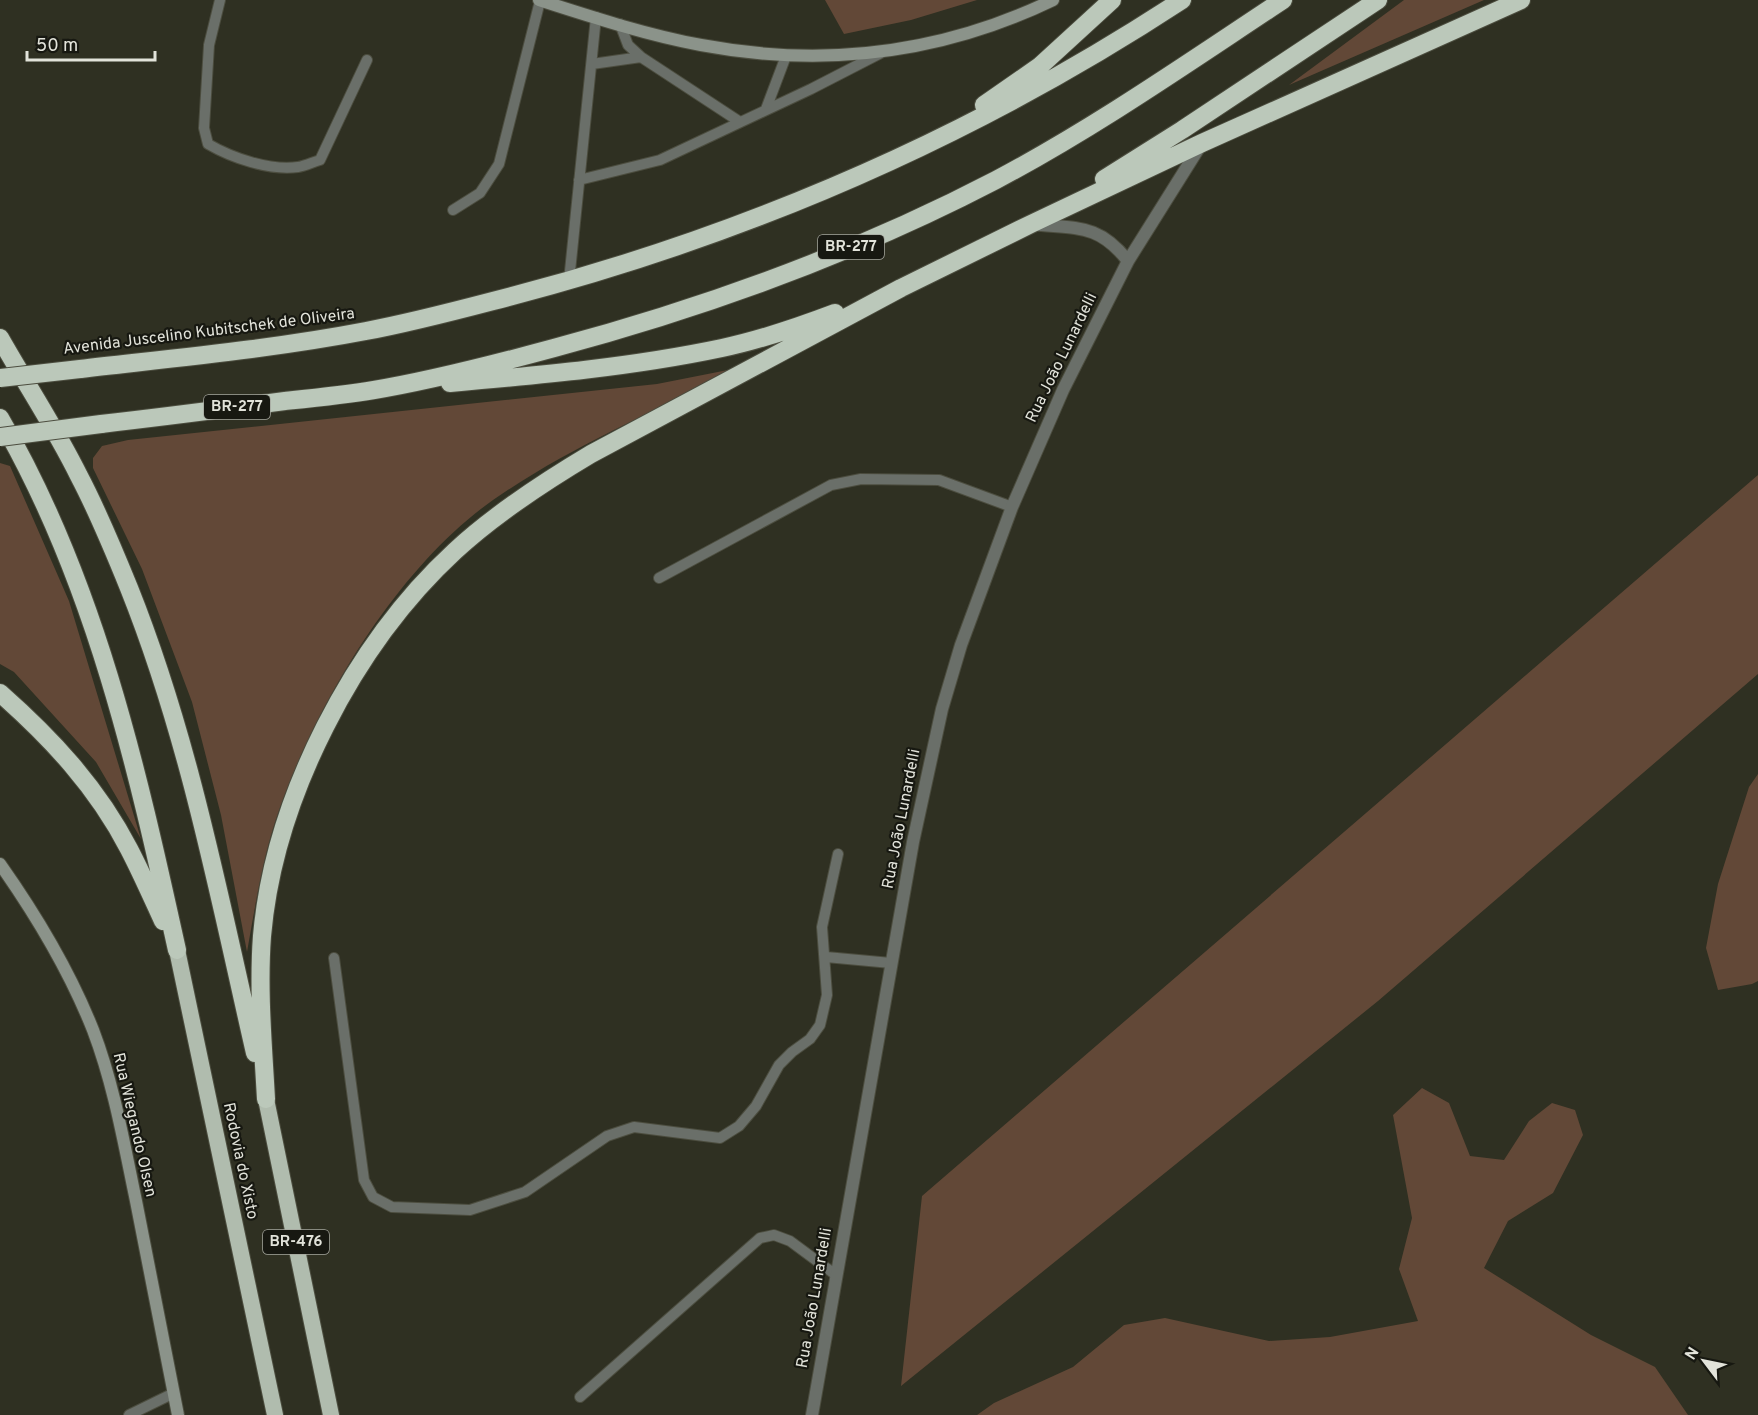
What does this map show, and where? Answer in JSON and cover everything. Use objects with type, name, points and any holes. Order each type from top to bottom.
[{"type":"highway","points":[[920,148],[1040,66],[1112,0]]},
{"type":"highway","name":"Avenida Juscelino Kubitschek de Oliveira","points":[[0,378],[291,344],[369,331],[569,281],[698,239],[777,210],[920,148],[1030,92],[1182,0]]},
{"type":"highway","name":"BR-277","points":[[0,436],[374,390],[501,362],[599,335],[738,291],[812,264],[943,206],[1056,146],[1283,0]]},
{"type":"highway","points":[[1031,224],[1182,130],[1378,0]]},
{"type":"highway","points":[[266,1099],[260,990],[262,935],[270,881],[284,826],[308,765],[338,701],[372,647],[406,604],[455,551],[501,512],[591,454],[901,288],[1202,143],[1521,0]]},
{"type":"highway","points":[[374,390],[583,371],[646,363],[724,348],[795,328],[901,288]]},
{"type":"highway","points":[[0,338],[79,476],[129,588],[153,654],[180,736],[199,807],[266,1099]]},
{"type":"highway","points":[[0,418],[18,448],[56,530],[100,646],[122,714],[141,788],[177,950]]},
{"type":"highway","points":[[0,693],[41,729],[74,766],[103,806],[129,848],[177,950]]},
{"type":"highway","name":"Rodovia do Xisto","points":[[177,950],[275,1415]]},
{"type":"highway","name":"BR-476","points":[[266,1099],[331,1415]]},
{"type":"main road","points":[[539,0],[701,45],[786,56],[826,57],[914,47],[996,24],[1053,0]]},
{"type":"main road","name":"Rua Wiegando Olsen","points":[[0,864],[43,932],[75,991],[93,1030],[109,1078],[121,1126],[178,1415]]},
{"type":"street","name":"Rua João Lunardelli","points":[[812,1415],[915,831],[942,709],[961,645],[1012,507],[1063,390],[1128,261],[1202,143]]},
{"type":"street","points":[[1031,224],[1091,231],[1116,246],[1128,261]]},
{"type":"lane","points":[[220,0],[209,45],[204,128],[208,144],[218,150],[270,167],[299,167],[320,160],[367,60]]},
{"type":"lane","points":[[453,210],[480,193],[499,164],[539,0]]},
{"type":"lane","points":[[569,281],[596,17]]},
{"type":"lane","points":[[620,24],[628,45],[641,57],[740,122]]},
{"type":"lane","points":[[579,180],[660,160],[812,88],[881,52]]},
{"type":"lane","points":[[766,109],[786,56]]},
{"type":"lane","points":[[592,64],[641,57]]},
{"type":"lane","points":[[658,578],[831,485],[861,479],[939,480],[1012,507]]},
{"type":"lane","points":[[334,958],[364,1180],[373,1197],[392,1207],[470,1210],[525,1192],[607,1136],[634,1127],[720,1138],[739,1126],[756,1106],[779,1065],[792,1052],[810,1040],[820,1025],[827,995],[822,927],[838,854]]},
{"type":"lane","points":[[826,957],[891,963]]},
{"type":"lane","points":[[580,1397],[760,1238],[774,1234],[790,1241],[836,1275]]},
{"type":"lane","points":[[129,1415],[174,1394]]},
{"type":"shaded area","points":[[825,0],[977,0],[911,20],[844,34]]},
{"type":"shaded area","points":[[1404,0],[1484,0],[1289,85]]},
{"type":"shaded area","points":[[733,369],[725,376],[606,434],[520,482],[457,529],[423,563],[362,643],[312,732],[292,776],[271,835],[247,952],[221,815],[192,702],[142,569],[93,468],[93,458],[102,446],[128,440],[657,384]]},
{"type":"shaded area","points":[[0,463],[10,466],[69,601],[141,839],[96,762],[14,672],[0,664]]},
{"type":"shaded area","points":[[1758,475],[1758,674],[1378,1001],[901,1386],[922,1196]]},
{"type":"shaded area","points":[[1758,774],[1758,981],[1718,990],[1706,948],[1718,884],[1749,787]]},
{"type":"shaded area","points":[[1422,1088],[1449,1103],[1470,1156],[1504,1160],[1529,1121],[1552,1103],[1575,1110],[1583,1135],[1553,1193],[1508,1221],[1484,1268],[1591,1335],[1655,1367],[1688,1415],[977,1415],[994,1403],[1073,1367],[1124,1325],[1165,1318],[1269,1341],[1330,1337],[1418,1321],[1399,1269],[1412,1218],[1393,1115]]}]
